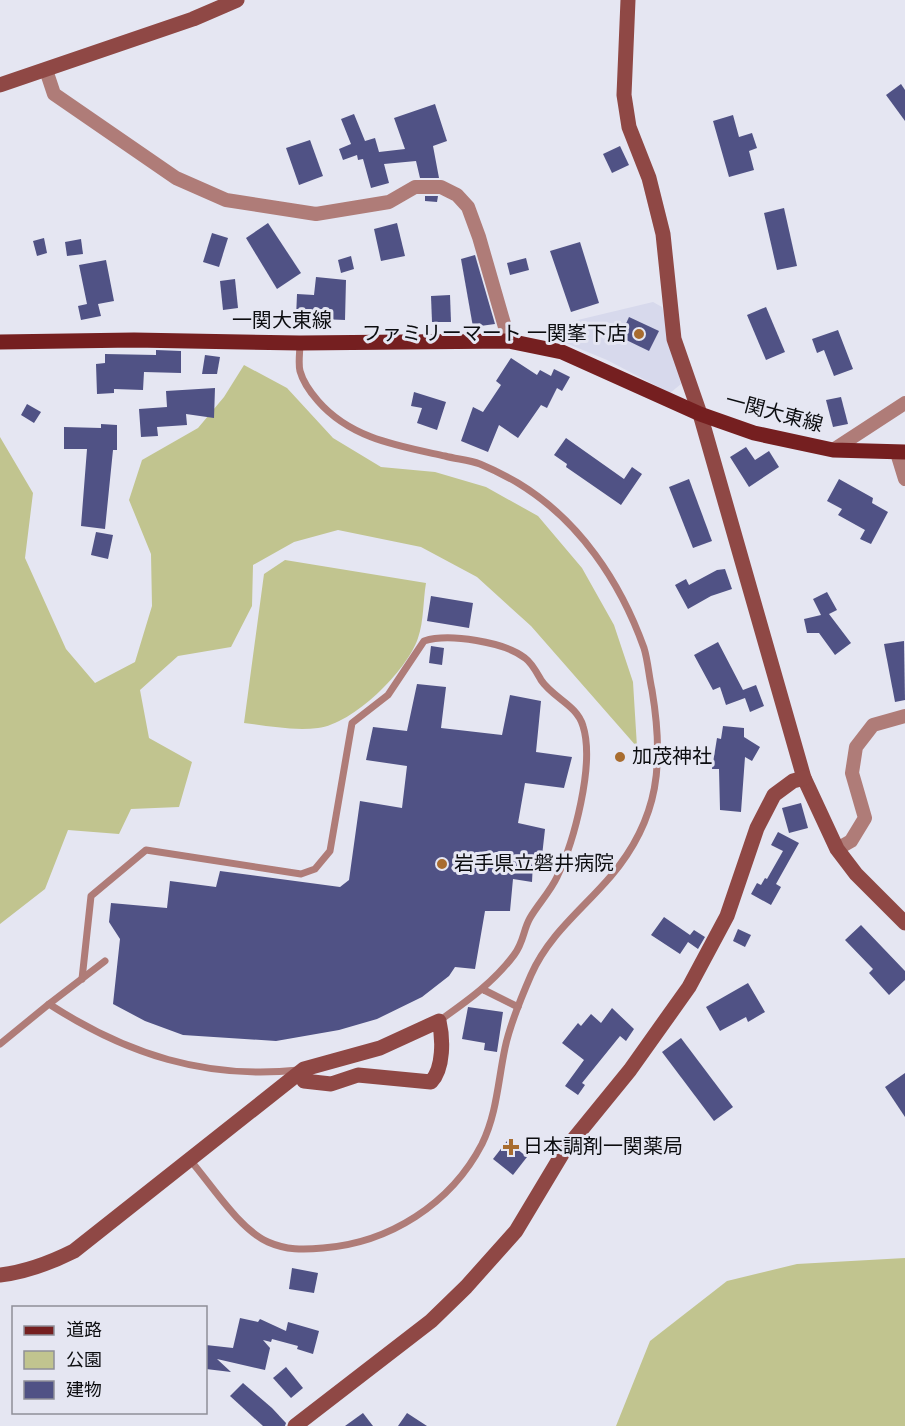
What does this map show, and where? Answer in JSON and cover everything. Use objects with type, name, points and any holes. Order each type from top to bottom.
[{"type":"main road","name":"一関大東線","points":[[0,342],[134,340],[300,343],[509,342],[562,352],[699,414],[754,433],[833,450],[901,452]]},
{"type":"street","points":[[0,85],[193,19],[237,0]]},
{"type":"street","points":[[628,0],[624,95],[629,127],[649,178],[663,234],[674,339],[699,414],[804,778],[837,849],[856,874],[905,924]]},
{"type":"street","points":[[45,70],[54,94],[62,100],[176,178],[226,200],[316,214],[389,202],[415,187],[441,187],[458,195],[468,207],[479,237],[509,342]]},
{"type":"street","points":[[833,450],[905,403]]},
{"type":"street","points":[[901,452],[905,479]]},
{"type":"street","points":[[837,849],[851,841],[865,818],[852,773],[856,747],[873,724],[905,716]]},
{"type":"street","points":[[295,1426],[431,1321],[466,1287],[516,1231],[564,1151],[630,1070],[689,987],[727,916],[757,828],[774,795],[793,781],[804,778]]},
{"type":"street","points":[[0,1275],[32,1269],[74,1251],[304,1069],[380,1048],[439,1021],[441,1046],[437,1076],[431,1082],[358,1075],[331,1084],[304,1081],[304,1069]]},
{"type":"lane","points":[[190,1160],[245,1225],[266,1241],[295,1251],[358,1243],[408,1223],[435,1203],[466,1170],[482,1143],[494,1113],[505,1047],[532,972],[553,937],[612,875],[633,844],[651,808],[659,753],[645,651],[621,597],[592,548],[556,508],[516,482],[478,463],[384,442],[354,432],[327,412],[310,393],[300,371],[300,343]]},
{"type":"lane","points":[[82,979],[91,896],[146,850],[301,874],[318,865],[330,851],[350,727],[388,695],[407,669],[418,647],[433,638],[482,642],[516,652],[527,659],[545,686],[574,710],[585,733],[582,799],[573,834],[557,878],[528,921],[524,939],[514,956],[484,990],[439,1021]]},
{"type":"lane","points":[[0,1044],[105,961]]},
{"type":"lane","points":[[484,990],[519,1007]]},
{"type":"lane","points":[[49,1004],[112,1041],[150,1055],[228,1071],[271,1073],[304,1069]]},
{"type":"shaded area","points":[[653,302],[662,307],[681,384],[670,393],[607,360],[561,341],[561,324]]},
{"type":"green space","points":[[244,365],[287,388],[333,438],[381,467],[435,472],[486,487],[538,516],[582,568],[614,625],[633,682],[637,747],[531,626],[477,577],[421,547],[338,530],[294,542],[253,565],[252,606],[231,647],[178,656],[140,690],[149,738],[192,762],[179,807],[131,809],[119,834],[68,830],[45,889],[0,924],[0,437],[33,493],[25,558],[66,649],[95,683],[135,662],[152,606],[151,554],[129,500],[142,460],[198,428],[224,397]]},
{"type":"green space","points":[[285,560],[426,583],[420,631],[403,665],[377,694],[362,706],[347,717],[318,728],[290,729],[244,723],[264,574]]},
{"type":"green space","points":[[905,1258],[905,1426],[616,1426],[650,1341],[727,1281],[797,1264]]},
{"type":"building","points":[[901,84],[905,90],[905,121],[886,95]]},
{"type":"building","points":[[435,104],[447,141],[433,146],[439,178],[420,178],[416,161],[384,164],[389,183],[371,188],[363,159],[358,160],[357,155],[343,160],[339,149],[351,144],[341,119],[354,114],[365,141],[375,138],[379,152],[405,149],[394,118]]},
{"type":"building","points":[[733,115],[739,137],[752,133],[757,148],[749,151],[754,170],[729,177],[713,121]]},
{"type":"building","points":[[310,140],[323,176],[299,185],[286,148]]},
{"type":"building","points":[[620,146],[629,165],[612,173],[603,154]]},
{"type":"building","points":[[425,196],[438,196],[437,202],[425,201]]},
{"type":"building","points":[[784,208],[797,266],[777,270],[764,213]]},
{"type":"building","points":[[268,223],[301,273],[277,289],[246,238]]},
{"type":"building","points":[[397,223],[405,256],[381,261],[374,229]]},
{"type":"building","points":[[212,233],[228,238],[219,267],[203,262]]},
{"type":"building","points":[[44,238],[47,253],[37,256],[33,241]]},
{"type":"building","points":[[81,239],[83,254],[67,256],[65,242]]},
{"type":"building","points":[[580,242],[599,303],[571,312],[550,251]]},
{"type":"building","points":[[475,255],[495,324],[473,327],[461,259]]},
{"type":"building","points":[[351,256],[354,269],[341,273],[338,260]]},
{"type":"building","points":[[526,258],[529,270],[510,275],[507,263]]},
{"type":"building","points":[[106,260],[114,301],[98,304],[101,316],[81,320],[78,306],[87,304],[79,265]]},
{"type":"building","points":[[316,277],[346,280],[345,320],[296,318],[297,294],[314,295]]},
{"type":"building","points":[[235,279],[238,308],[223,310],[220,281]]},
{"type":"building","points":[[450,295],[451,322],[432,322],[431,296]]},
{"type":"building","points":[[766,307],[785,352],[766,360],[747,315]]},
{"type":"building","name":"ファミリーマート 一関峯下店","points":[[629,317],[659,331],[649,351],[620,337]]},
{"type":"building","points":[[838,330],[853,369],[834,376],[824,350],[817,353],[812,339]]},
{"type":"building","points":[[156,350],[181,351],[181,373],[144,372],[143,390],[114,389],[114,393],[97,394],[96,364],[105,363],[105,354],[156,355]]},
{"type":"building","points":[[205,355],[220,357],[217,374],[202,374]]},
{"type":"building","points":[[511,358],[537,375],[540,370],[551,376],[554,369],[570,377],[562,391],[557,388],[547,408],[541,405],[518,438],[499,425],[488,452],[461,441],[473,407],[483,412],[501,385],[496,381]]},
{"type":"building","points":[[215,388],[214,418],[186,414],[187,425],[157,427],[158,436],[141,437],[139,409],[167,407],[166,391]]},
{"type":"building","points":[[414,392],[446,402],[437,430],[417,423],[422,408],[411,406]]},
{"type":"building","points":[[841,397],[848,424],[833,427],[826,400]]},
{"type":"building","points":[[27,404],[41,412],[34,423],[21,415]]},
{"type":"building","points":[[101,424],[117,425],[117,450],[113,450],[105,529],[81,526],[87,449],[64,449],[64,427],[101,428]]},
{"type":"building","points":[[566,438],[624,479],[632,467],[642,474],[621,505],[566,467],[567,464],[554,455]]},
{"type":"building","points":[[746,447],[755,460],[769,451],[779,467],[749,487],[730,457]]},
{"type":"building","points":[[689,479],[712,541],[693,548],[669,487]]},
{"type":"building","points":[[839,479],[873,498],[872,503],[888,512],[871,544],[860,539],[865,530],[838,515],[842,509],[827,501]]},
{"type":"building","points":[[96,532],[113,535],[108,559],[91,555]]},
{"type":"building","points":[[725,569],[732,589],[711,596],[688,609],[675,585],[686,579],[689,585],[717,570]]},
{"type":"building","points":[[827,592],[837,610],[829,614],[851,643],[835,655],[819,633],[807,633],[804,619],[821,615],[813,599]]},
{"type":"building","points":[[431,596],[473,603],[469,628],[427,621]]},
{"type":"building","points":[[904,641],[905,700],[895,702],[884,644]]},
{"type":"building","points":[[718,642],[743,690],[756,685],[764,706],[750,712],[745,698],[726,705],[720,687],[713,690],[694,655]]},
{"type":"building","points":[[431,646],[444,648],[442,665],[429,663]]},
{"type":"building","name":"岩手県立磐井病院","points":[[417,684],[446,687],[441,728],[502,735],[510,695],[541,701],[536,752],[572,757],[564,788],[525,783],[518,823],[545,829],[541,865],[533,862],[532,882],[513,879],[510,911],[485,911],[475,969],[455,967],[449,976],[422,997],[377,1019],[339,1030],[276,1041],[183,1035],[145,1021],[113,1004],[120,939],[109,922],[111,903],[167,908],[170,881],[216,887],[220,871],[340,887],[349,880],[360,801],[402,808],[407,766],[366,760],[373,727],[407,731]]},
{"type":"building","points":[[723,726],[744,728],[744,737],[760,747],[752,761],[745,757],[741,812],[720,810],[719,769],[712,769],[717,738],[721,739]]},
{"type":"building","points":[[801,803],[808,828],[789,833],[782,808]]},
{"type":"building","points":[[778,832],[799,843],[776,884],[781,887],[771,905],[751,894],[757,883],[761,885],[765,878],[767,879],[783,851],[771,845]]},
{"type":"building","points":[[664,917],[690,935],[694,930],[705,937],[698,949],[688,942],[680,954],[651,935]]},
{"type":"building","points":[[861,925],[905,971],[905,980],[889,995],[869,973],[873,969],[845,940]]},
{"type":"building","points":[[738,929],[751,935],[745,947],[733,941]]},
{"type":"building","points":[[748,983],[765,1012],[748,1022],[746,1017],[720,1031],[706,1007]]},
{"type":"building","points":[[468,1007],[503,1012],[497,1052],[484,1050],[485,1043],[462,1039]]},
{"type":"building","points":[[612,1008],[634,1029],[626,1041],[620,1036],[582,1083],[585,1085],[578,1095],[565,1086],[584,1060],[562,1043],[578,1023],[581,1026],[591,1014],[601,1023]]},
{"type":"building","points":[[681,1038],[733,1107],[714,1121],[662,1052]]},
{"type":"building","points":[[905,1073],[905,1117],[885,1087]]},
{"type":"building","points":[[507,1141],[527,1157],[513,1175],[493,1159]]},
{"type":"building","points":[[292,1268],[318,1273],[314,1293],[289,1289]]},
{"type":"building","points":[[240,1318],[258,1322],[260,1319],[286,1331],[288,1322],[319,1331],[313,1354],[297,1349],[298,1346],[272,1339],[271,1342],[263,1340],[270,1348],[265,1370],[217,1359],[231,1372],[207,1369],[207,1345],[233,1348]]},
{"type":"building","points":[[286,1367],[303,1388],[291,1398],[273,1378]]},
{"type":"building","points":[[243,1383],[272,1408],[286,1423],[285,1426],[263,1426],[230,1396]]},
{"type":"building","points":[[363,1413],[373,1426],[345,1426]]},
{"type":"building","points":[[407,1413],[427,1426],[398,1426]]},
{"type":"place","name":"ファミリーマート 一関峯下店","points":[[639,334]]},
{"type":"place","name":"加茂神社","points":[[620,757]]},
{"type":"place","name":"岩手県立磐井病院","points":[[442,864]]},
{"type":"place","name":"日本調剤一関薬局","points":[[511,1147]]}]
